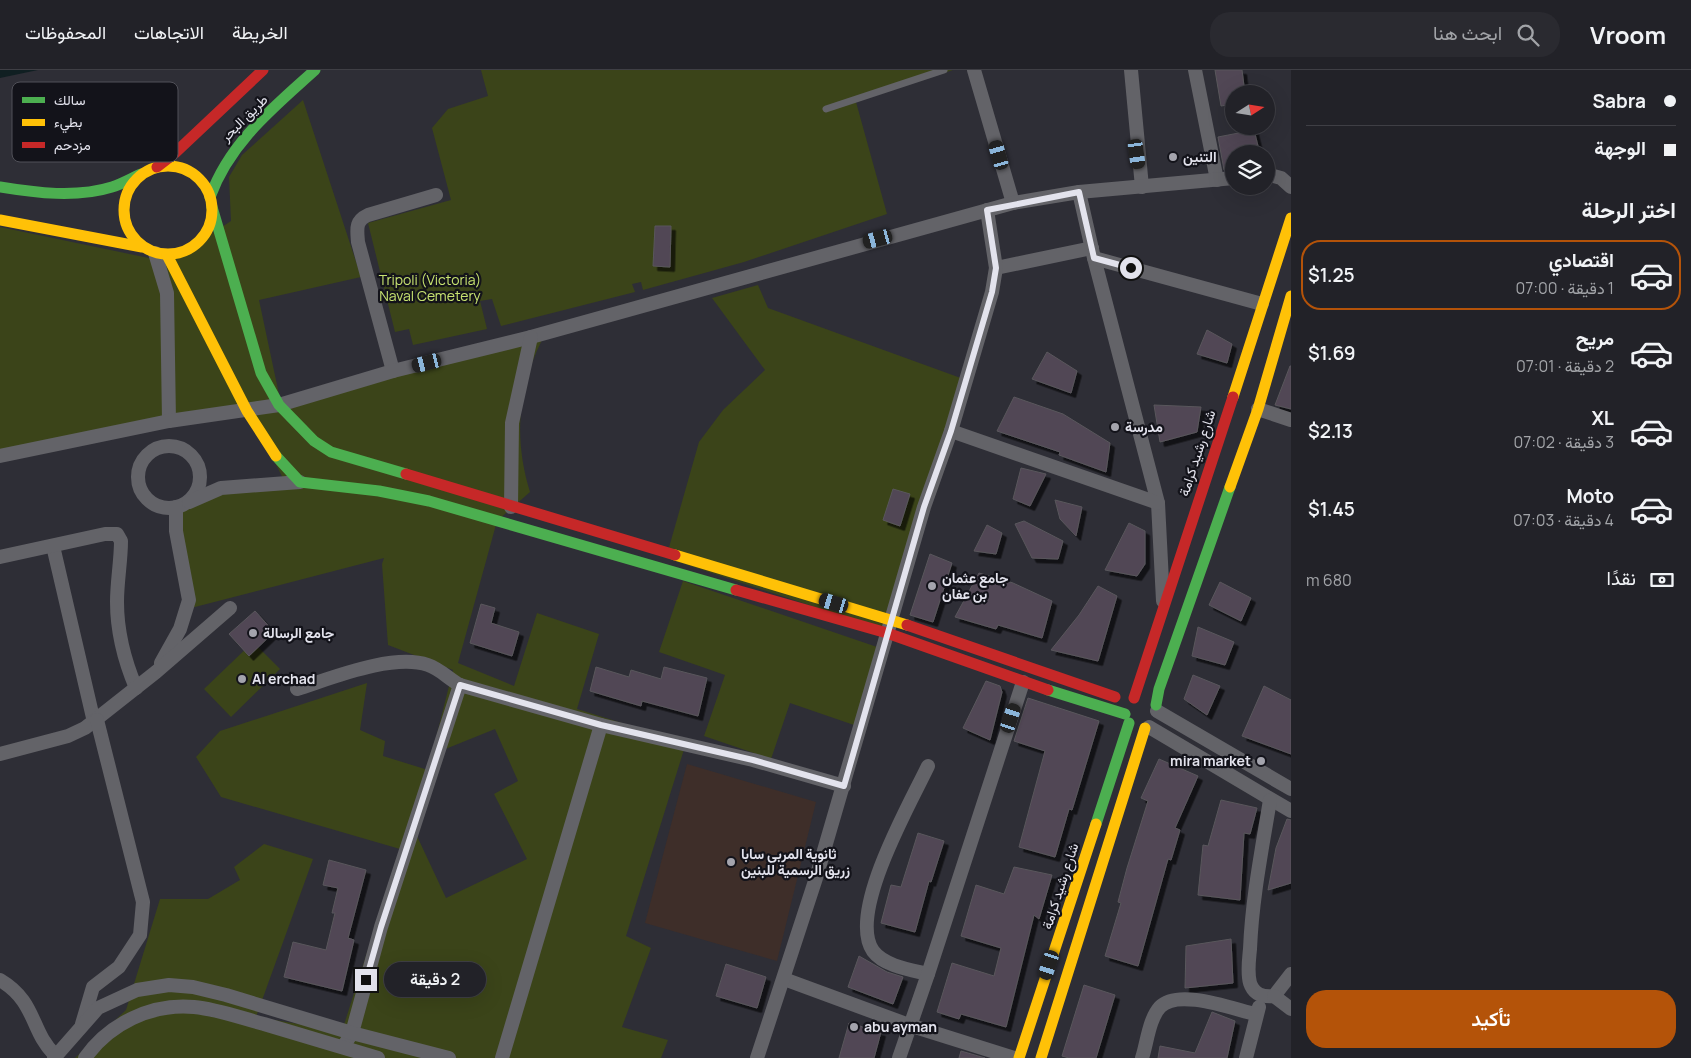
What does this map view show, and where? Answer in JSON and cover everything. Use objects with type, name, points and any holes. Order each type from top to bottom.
[{"type":"main road","name":"طريق البحر","points":[[178,150],[263,70]]},
{"type":"main road","name":"طريق البحر","points":[[211,202],[214,183],[229,155],[315,70]]},
{"type":"main road","name":"طريق البحر","points":[[156,167],[163,162]]},
{"type":"main road","points":[[0,187],[37,193],[66,193],[112,187],[156,167],[170,165],[189,172],[204,185],[211,202],[261,373],[279,405],[314,441],[331,452],[889,627],[1131,700],[1146,697],[1156,708]]},
{"type":"main road","points":[[142,247],[132,237],[125,224],[123,210],[129,189],[143,173]]},
{"type":"main road","points":[[0,220],[142,247],[161,254],[185,251],[200,241],[212,220],[211,202]]},
{"type":"main road","name":"شارع رشيد كرامة","points":[[1131,700],[1291,218]]},
{"type":"main road","points":[[161,254],[247,411],[281,464],[300,482],[380,491],[429,501],[889,627],[1023,682],[1127,718],[1139,729],[1147,727],[1154,722],[1159,689],[1258,409],[1290,305]]},
{"type":"main road","points":[[1127,718],[1131,700]]},
{"type":"main road","name":"شارع رشيد كرامة","points":[[1019,1058],[1127,718]]},
{"type":"main road","points":[[1042,1058],[1147,727]]},
{"type":"street","points":[[974,70],[1012,203]]},
{"type":"street","points":[[1131,70],[1142,186]]},
{"type":"street","points":[[1195,70],[1217,180]]},
{"type":"street","points":[[1275,176],[1281,178],[1291,187]]},
{"type":"street","points":[[3,452],[169,421],[279,405],[393,371],[531,337],[1012,203],[1079,192],[1225,179]]},
{"type":"street","points":[[1079,192],[1158,503],[1163,603]]},
{"type":"street","points":[[393,371],[358,242],[357,224],[368,215],[436,195]]},
{"type":"street","points":[[757,1058],[844,786],[924,507],[951,431],[992,292],[996,268],[987,210]]},
{"type":"street","points":[[996,268],[1093,253],[1262,304]]},
{"type":"street","points":[[161,254],[167,293],[169,421]]},
{"type":"street","points":[[511,507],[512,423],[531,337]]},
{"type":"street","points":[[1258,409],[1291,420]]},
{"type":"street","points":[[951,431],[1158,503]]},
{"type":"street","points":[[221,488],[199,468],[190,455],[176,447],[164,447],[154,450],[143,462],[138,478],[147,498],[155,504],[166,508],[182,505],[221,488],[264,483],[300,482]]},
{"type":"street","points":[[264,483],[281,464]]},
{"type":"street","points":[[156,672],[180,629],[190,600],[176,531],[182,505],[197,491],[200,476],[199,468]]},
{"type":"street","points":[[0,557],[112,533],[119,536],[121,564],[117,603],[119,622],[129,670],[136,688]]},
{"type":"street","points":[[53,546],[143,902],[140,935],[119,967],[93,986],[82,1024]]},
{"type":"street","points":[[0,754],[68,736],[96,721],[230,608]]},
{"type":"street","points":[[297,689],[366,669],[405,662],[427,664],[440,670],[449,679],[460,685],[601,725],[753,760],[844,786]]},
{"type":"street","points":[[899,1058],[1023,682]]},
{"type":"street","points":[[343,1047],[352,1033],[381,927],[460,685]]},
{"type":"street","points":[[1156,708],[1291,789]]},
{"type":"street","points":[[502,1058],[601,725]]},
{"type":"street","points":[[1147,727],[1291,811]]},
{"type":"street","points":[[928,766],[875,882],[866,925],[871,947],[884,960],[928,974]]},
{"type":"street","points":[[1270,800],[1253,910],[1250,984],[1255,992],[1291,1009]]},
{"type":"street","points":[[1246,1058],[1256,1014],[1268,997],[1291,974]]},
{"type":"street","points":[[784,978],[909,1025],[1014,1058]]},
{"type":"street","points":[[0,980],[13,989],[30,1009],[45,1046],[54,1056],[98,1008],[137,990],[169,986],[193,987],[226,995],[352,1033],[449,1058]]},
{"type":"street","points":[[1142,1058],[1155,1015],[1160,1007],[1174,999],[1190,999],[1256,1014]]},
{"type":"street","points":[[85,1058],[100,1038],[116,1026],[149,1012],[174,1007],[193,1007],[219,1012],[378,1058]]},
{"type":"lane","points":[[826,109],[944,70]]},
{"type":"shaded area","points":[[0,70],[38,70],[0,78]]},
{"type":"shaded area","name":"ثانوية المربي سابا زريق الرسمية للبنين","points":[[687,764],[816,802],[777,961],[645,923]]},
{"type":"green space","name":"Tripoli (Victoria) Naval Cemetery","points":[[481,70],[953,70],[856,102],[887,214],[744,262],[643,290],[641,282],[632,284],[635,292],[501,326],[492,299],[480,301],[487,329],[413,345],[409,329],[395,332],[368,223],[451,200],[432,128],[448,109],[488,96]]},
{"type":"green space","points":[[303,100],[361,277],[259,300],[280,399],[542,340],[527,377],[521,415],[522,453],[530,492],[497,521],[458,663],[514,686],[537,613],[599,634],[577,709],[686,743],[626,936],[651,948],[622,1027],[668,1040],[661,1058],[75,1058],[126,1010],[160,899],[208,899],[240,880],[234,867],[264,844],[313,859],[256,1017],[342,1031],[400,849],[221,797],[196,757],[220,731],[367,683],[360,730],[385,741],[383,756],[428,770],[453,670],[388,645],[382,564],[384,558],[191,608],[173,516],[227,493],[284,480],[244,404],[0,450],[0,227],[168,262],[231,221],[229,177],[242,155]],"holes":[[[495,729],[518,781],[494,794],[527,859],[446,898],[416,834],[443,750]]]},
{"type":"green space","points":[[758,285],[768,308],[969,381],[891,632],[666,558],[699,442],[723,410],[765,370],[712,298]]},
{"type":"green space","points":[[683,581],[880,648],[854,725],[790,703],[771,759],[704,736],[725,675],[659,652]]},
{"type":"green space","name":"Al erchad","points":[[253,642],[280,669],[231,717],[204,689]]},
{"type":"building","points":[[1215,70],[1242,70],[1244,85],[1225,85],[1225,105],[1221,106]]},
{"type":"building","points":[[1255,135],[1258,145],[1225,145],[1224,170],[1218,137]]},
{"type":"building","points":[[655,226],[671,226],[670,267],[653,266]]},
{"type":"building","points":[[1207,330],[1232,344],[1227,363],[1197,354]]},
{"type":"building","points":[[1047,352],[1077,371],[1071,393],[1032,379]]},
{"type":"building","points":[[1291,366],[1291,409],[1275,405]]},
{"type":"building","points":[[1014,397],[1063,414],[1110,443],[1106,472],[1059,455],[1060,452],[997,431]]},
{"type":"building","points":[[1154,405],[1201,407],[1197,432],[1160,442]]},
{"type":"building","points":[[1021,468],[1046,474],[1030,506],[1013,499]]},
{"type":"building","points":[[893,489],[910,494],[900,526],[883,520]]},
{"type":"building","points":[[1055,500],[1082,507],[1076,536],[1060,519]]},
{"type":"building","points":[[1024,521],[1063,541],[1058,559],[1032,558],[1015,524]]},
{"type":"building","points":[[1129,523],[1145,531],[1145,564],[1137,576],[1105,570]]},
{"type":"building","points":[[987,525],[1002,533],[996,554],[974,551]]},
{"type":"building","name":"جامع عثمان بن عفان","points":[[930,554],[952,563],[933,622],[910,615]]},
{"type":"building","points":[[979,573],[1013,583],[1052,601],[1042,638],[998,625],[996,629],[955,617]]},
{"type":"building","points":[[1220,582],[1251,598],[1241,621],[1209,605]]},
{"type":"building","points":[[1098,586],[1117,596],[1098,661],[1051,650],[1079,615]]},
{"type":"building","points":[[481,604],[495,608],[491,623],[519,632],[512,656],[470,643]]},
{"type":"building","points":[[255,611],[274,632],[249,656],[229,634]]},
{"type":"building","points":[[1198,627],[1234,642],[1225,665],[1192,656]]},
{"type":"building","points":[[596,667],[629,677],[631,670],[661,679],[664,667],[707,678],[698,716],[642,701],[641,706],[590,691]]},
{"type":"building","points":[[1193,675],[1220,686],[1207,715],[1184,699]]},
{"type":"building","points":[[986,681],[1000,686],[1002,692],[990,740],[963,728]]},
{"type":"building","points":[[1264,686],[1291,700],[1291,754],[1242,736]]},
{"type":"building","points":[[1028,698],[1099,721],[1072,810],[1069,809],[1055,857],[1019,847],[1045,751],[1014,741]]},
{"type":"building","points":[[1159,759],[1198,776],[1175,828],[1180,830],[1171,860],[1168,859],[1138,966],[1105,956],[1121,903],[1118,902],[1127,868],[1148,801],[1141,798]]},
{"type":"building","points":[[1221,800],[1257,808],[1250,834],[1244,833],[1240,900],[1198,895],[1203,845],[1208,846]]},
{"type":"building","points":[[1287,819],[1291,820],[1291,883],[1268,890],[1276,848]]},
{"type":"building","points":[[918,833],[944,841],[931,882],[929,881],[915,932],[881,923],[891,885],[901,887]]},
{"type":"building","points":[[329,860],[366,870],[348,938],[354,940],[342,991],[284,977],[293,942],[326,950],[335,913],[332,913],[338,888],[323,885]]},
{"type":"building","points":[[1014,867],[1052,875],[1039,919],[1034,915],[1006,1027],[961,1014],[959,1019],[937,1012],[952,963],[994,976],[1001,948],[961,936],[976,885],[1004,894]]},
{"type":"building","points":[[1231,939],[1233,983],[1185,988],[1186,946]]},
{"type":"building","points":[[859,956],[887,972],[903,977],[893,1004],[848,987]]},
{"type":"building","points":[[726,964],[766,977],[757,1008],[716,996]]},
{"type":"building","points":[[1084,985],[1115,995],[1096,1058],[1069,1058],[1062,1056]]},
{"type":"building","points":[[1212,1012],[1235,1021],[1227,1058],[1158,1058],[1160,1046],[1195,1053]]},
{"type":"building","points":[[849,1023],[881,1032],[874,1058],[839,1058]]},
{"type":"building","points":[[961,1051],[985,1058],[959,1058]]},
{"type":"traffic: fast","points":[[210,197],[229,159],[254,127],[315,70]]},
{"type":"traffic: fast","points":[[0,187],[42,193],[85,192],[112,187],[141,174]]},
{"type":"traffic: fast","points":[[212,207],[261,373],[279,405],[314,441],[331,452],[406,474]]},
{"type":"traffic: fast","points":[[276,456],[300,482],[379,491],[429,501],[736,590]]},
{"type":"traffic: fast","points":[[1156,705],[1159,689],[1230,487]]},
{"type":"traffic: fast","points":[[1048,690],[1125,714]]},
{"type":"traffic: fast","points":[[1096,824],[1129,723]]},
{"type":"traffic: slow","points":[[159,166],[177,166],[193,173],[205,185],[212,201],[212,210],[212,219],[205,235],[193,247],[177,254],[159,254],[143,247],[131,235],[124,219],[124,201],[131,185],[143,173],[159,166]]},
{"type":"traffic: slow","points":[[1233,397],[1291,218]]},
{"type":"traffic: slow","points":[[0,220],[142,247]]},
{"type":"traffic: slow","points":[[167,255],[247,411],[276,456]]},
{"type":"traffic: slow","points":[[1230,487],[1258,409],[1291,296]]},
{"type":"traffic: slow","points":[[675,555],[907,625]]},
{"type":"traffic: slow","points":[[1041,1058],[1145,728]]},
{"type":"traffic: slow","points":[[1019,1058],[1096,824]]},
{"type":"traffic: jam","points":[[178,150],[263,70]]},
{"type":"traffic: jam","points":[[157,167],[163,162]]},
{"type":"traffic: jam","points":[[1134,698],[1233,397]]},
{"type":"traffic: jam","points":[[406,474],[675,555]]},
{"type":"traffic: jam","points":[[736,590],[887,633],[1048,690]]},
{"type":"traffic: jam","points":[[907,625],[1115,697]]},
{"type":"place","name":"التنين","points":[[1173,157]]},
{"type":"place","name":"مدرسة","points":[[1115,427]]},
{"type":"place","name":"جامع عثمان بن عفان","points":[[932,586]]},
{"type":"place","name":"جامع الرسالة","points":[[253,633]]},
{"type":"place","name":"Al erchad","points":[[242,679]]},
{"type":"place","name":"mira market","points":[[1261,761]]},
{"type":"place","name":"ثانوية المربي سابا زريق الرسمية للبنين","points":[[731,862]]},
{"type":"place","name":"abu ayman","points":[[854,1027]]},
{"type":"route","points":[[366,980],[424,792],[460,685],[601,725],[753,760],[844,786],[924,507],[951,431],[992,292],[996,268],[987,210],[1012,203],[1079,192],[1094,258],[1131,268]]}]
